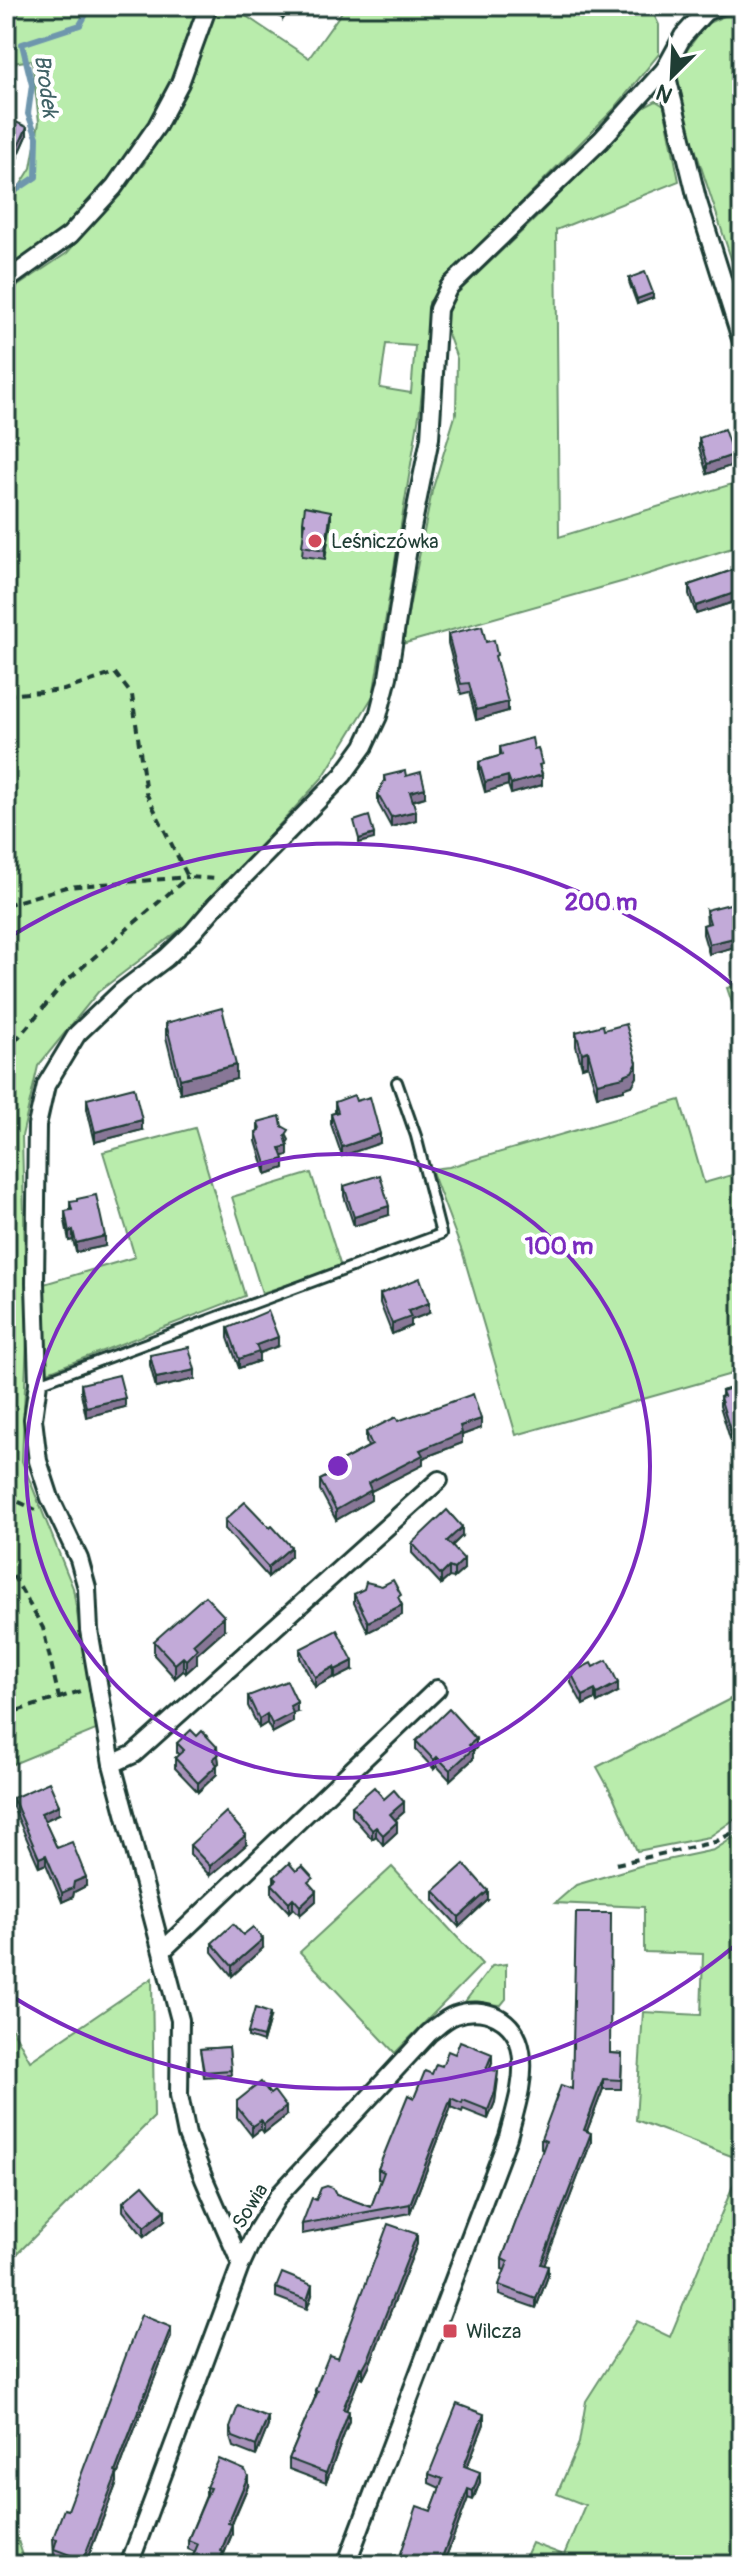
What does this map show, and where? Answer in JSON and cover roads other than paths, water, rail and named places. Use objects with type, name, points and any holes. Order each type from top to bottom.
[{"type":"street","points":[[6,281],[70,235],[114,187],[157,126],[180,83],[208,6]]},
{"type":"street","points":[[241,2264],[187,2135],[179,2095],[180,2020],[112,1764],[89,1630],[87,1588],[79,1559],[50,1498],[38,1461],[33,1419],[38,1383],[35,1283],[37,1125],[46,1085],[77,1034],[121,992],[166,958],[343,775],[364,746],[378,716],[388,677],[408,548],[430,438],[438,309],[449,287],[601,140],[665,69],[683,36],[705,12],[719,6]]},
{"type":"street","points":[[665,69],[697,199],[742,342]]},
{"type":"street","points":[[112,1764],[134,1754],[439,1480]]},
{"type":"street","points":[[163,1950],[437,1689]]},
{"type":"street","name":"Sowia","points":[[129,2565],[241,2264],[279,2195],[429,2033],[452,2015],[475,2010],[496,2015],[512,2027],[521,2048],[517,2103],[508,2137],[346,2565]]},
{"type":"lane","points":[[38,1383],[441,1234],[416,1136],[397,1082]]},
{"type":"waterway","name":"Brodek","points":[[6,197],[36,177],[37,137],[28,114],[32,85],[22,44],[80,25],[89,9],[86,6]]},
{"type":"place","name":"Leśniczówka","points":[[315,541]]},
{"type":"place","name":"Wilcza","points":[[450,2331]]}]
